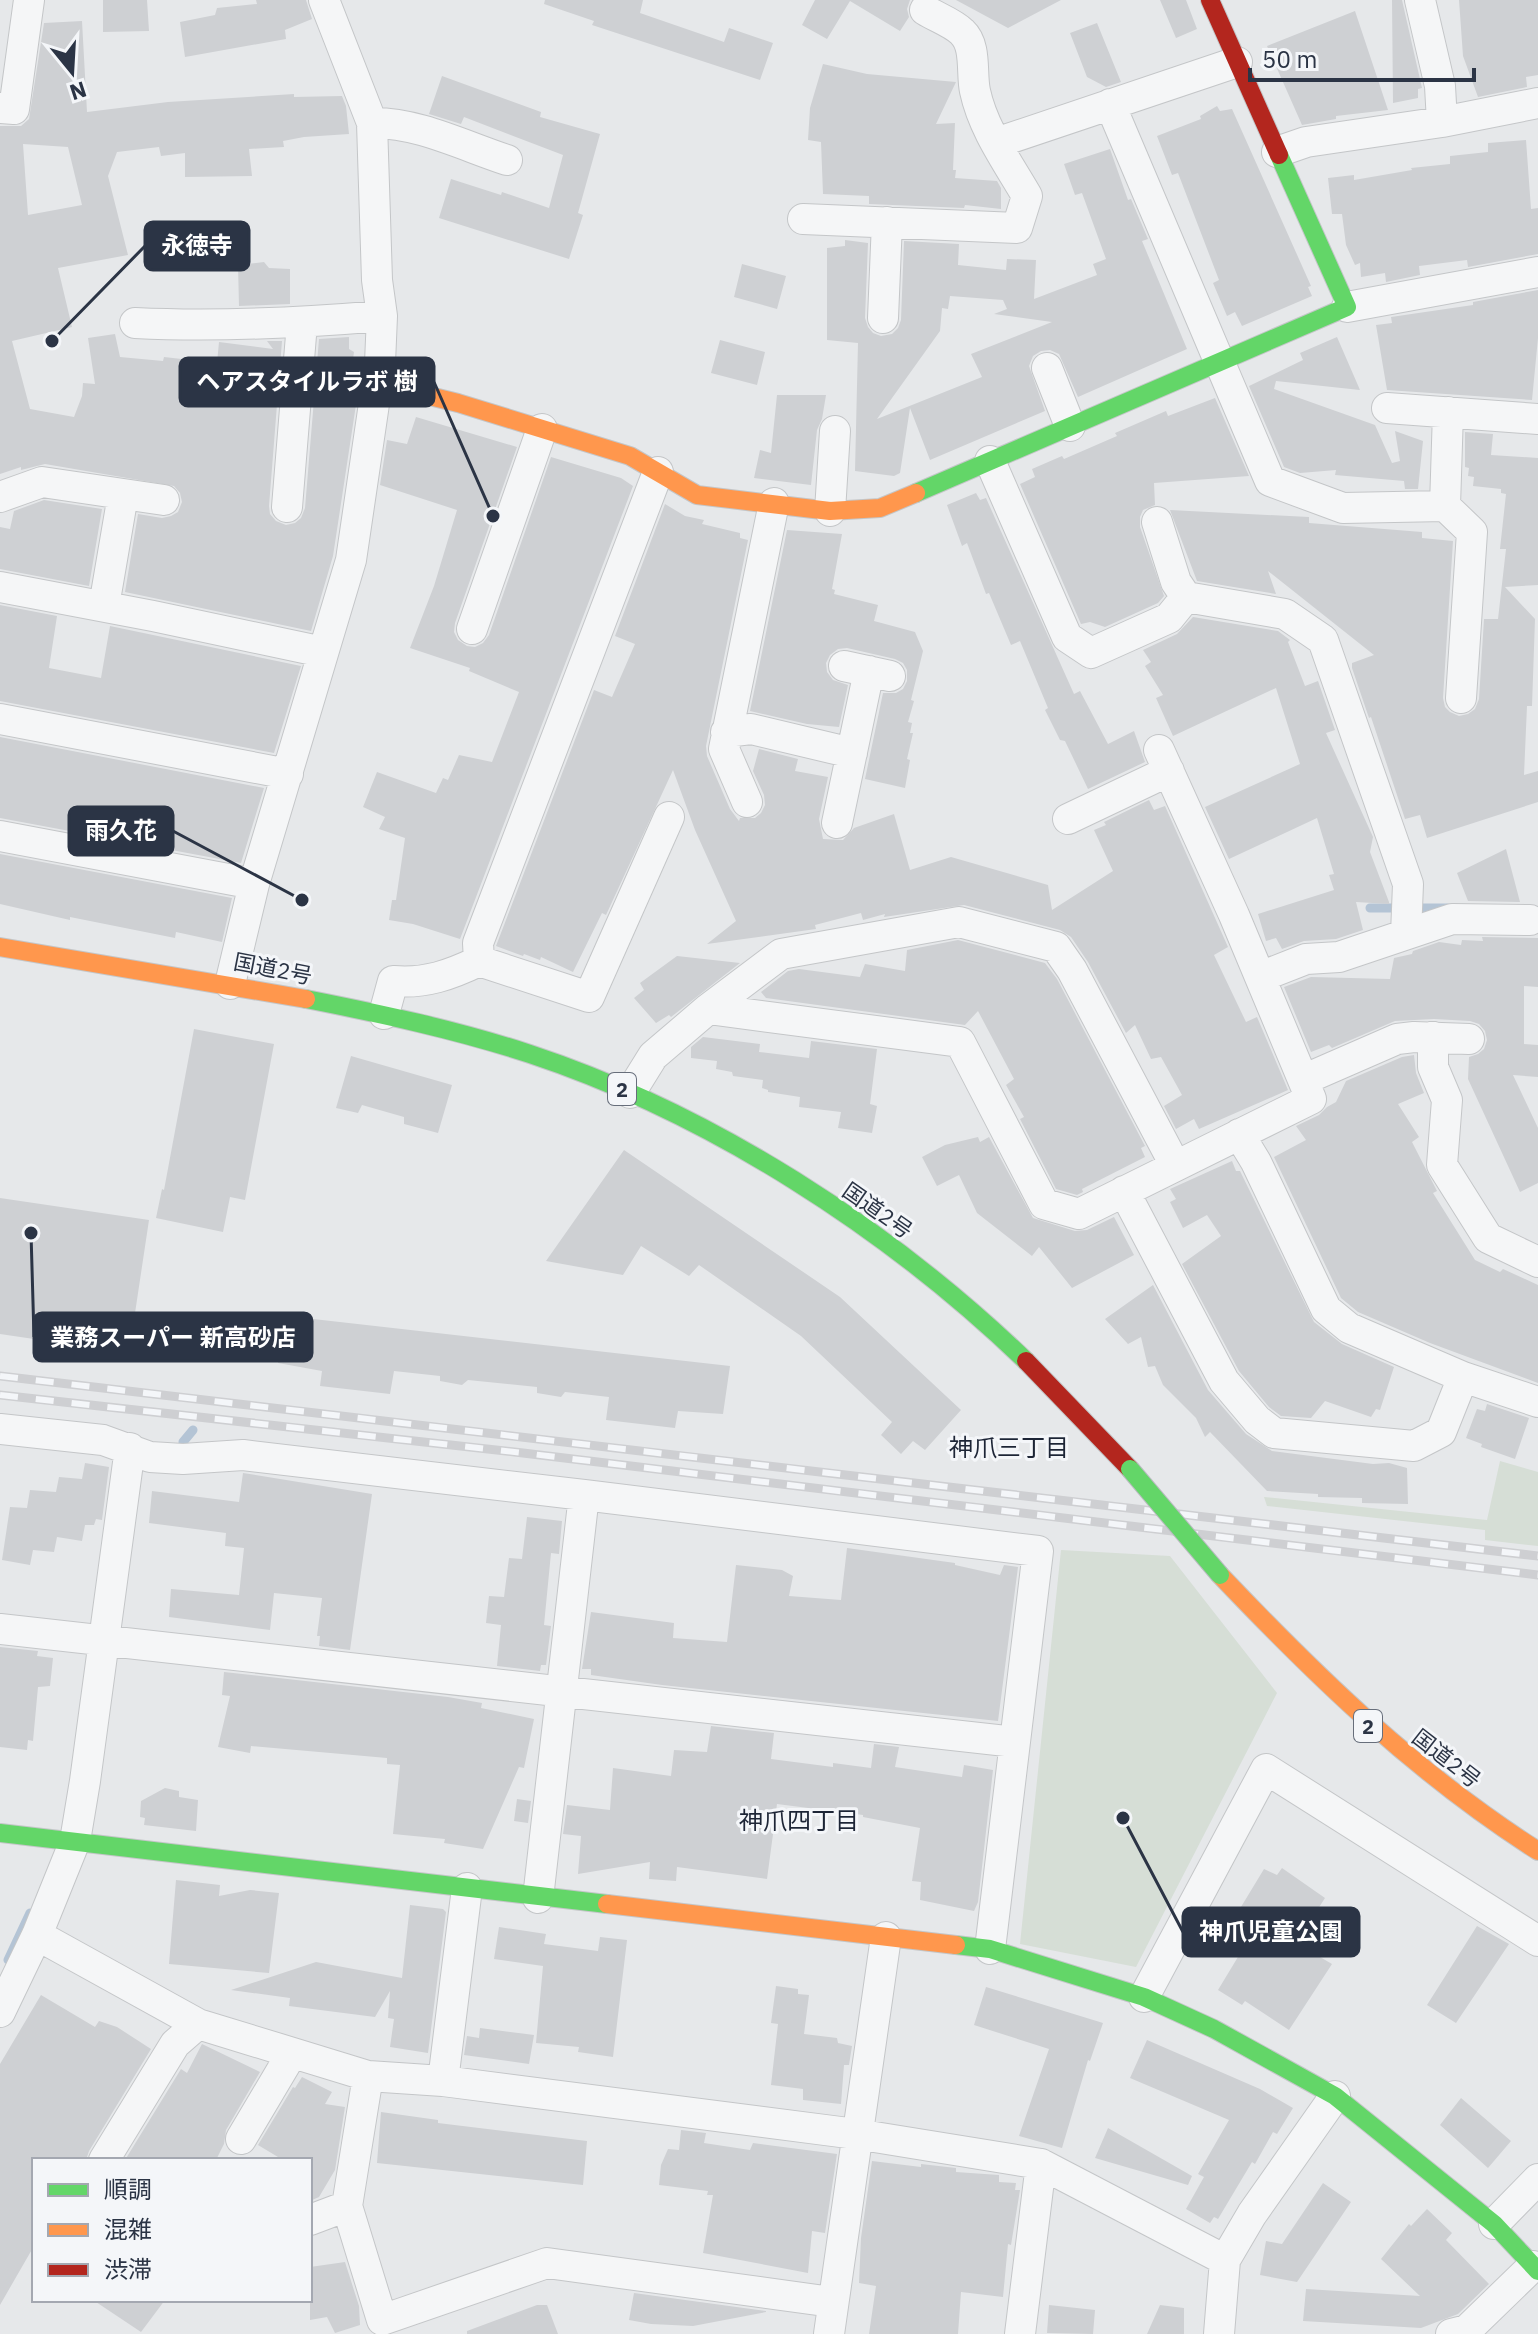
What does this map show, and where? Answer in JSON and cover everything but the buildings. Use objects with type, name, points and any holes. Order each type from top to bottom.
[{"type":"main road","points":[[377,383],[458,403],[630,456],[697,495],[830,511],[880,508],[1347,307],[1210,0]]},
{"type":"main road","name":"国道2号","points":[[0,947],[230,984],[384,1014],[473,1036],[535,1055],[630,1093],[723,1140],[858,1224],[964,1303],[1067,1399],[1220,1575],[1316,1676],[1372,1729],[1435,1781],[1538,1851]]},
{"type":"main road","points":[[0,1833],[990,1949],[1144,1997],[1214,2029],[1335,2096],[1494,2224],[1535,2268]]},
{"type":"street","points":[[0,108],[14,109],[29,0]]},
{"type":"street","points":[[230,984],[254,884],[351,560],[377,383],[382,316],[377,280],[392,125],[324,0]]},
{"type":"street","points":[[1420,0],[1440,86],[1442,122]]},
{"type":"street","points":[[803,219],[1017,228],[1027,196],[980,108],[972,53],[964,33],[923,15]]},
{"type":"street","points":[[996,143],[1237,62]]},
{"type":"street","points":[[1277,152],[1306,142],[1442,122],[1538,103]]},
{"type":"street","points":[[1110,104],[1270,481],[1343,508],[1445,506],[1472,532],[1461,698]]},
{"type":"street","points":[[392,125],[507,160]]},
{"type":"street","points":[[883,318],[887,222]]},
{"type":"street","points":[[1347,307],[1538,272]]},
{"type":"street","points":[[135,323],[187,326],[302,323],[382,316]]},
{"type":"street","points":[[287,507],[302,323]]},
{"type":"street","points":[[1047,368],[1070,426]]},
{"type":"street","points":[[1387,408],[1538,419]]},
{"type":"street","points":[[1445,506],[1448,412]]},
{"type":"street","points":[[472,629],[542,429]]},
{"type":"street","points":[[830,511],[835,431]]},
{"type":"street","points":[[990,461],[1067,637],[1091,653],[1169,618],[1186,597]]},
{"type":"street","points":[[479,961],[478,943],[658,472]]},
{"type":"street","points":[[0,497],[42,482],[164,500]]},
{"type":"street","points":[[104,606],[123,495]]},
{"type":"street","points":[[747,802],[724,749],[774,503]]},
{"type":"street","points":[[1157,522],[1176,582],[1186,597],[1285,614],[1323,640],[1408,884],[1406,934]]},
{"type":"street","points":[[0,587],[323,652]]},
{"type":"street","points":[[837,823],[868,671]]},
{"type":"street","points":[[0,719],[288,774]]},
{"type":"street","points":[[726,732],[751,729],[852,753]]},
{"type":"street","points":[[708,1009],[960,1042],[1044,1204],[1079,1214],[1311,1099],[1164,760],[1068,819]]},
{"type":"street","points":[[384,1014],[393,981],[417,983],[448,975],[479,961],[589,997],[669,817]]},
{"type":"street","points":[[0,836],[254,884]]},
{"type":"street","points":[[1260,977],[1306,959],[1339,957],[1452,919],[1530,920]]},
{"type":"street","points":[[630,1093],[653,1056],[708,1009],[781,954],[959,922],[1056,947],[1072,970],[1175,1165]]},
{"type":"street","points":[[1433,1037],[1433,1067],[1447,1100],[1442,1165],[1488,1238],[1538,1262]]},
{"type":"street","points":[[1303,1080],[1397,1039],[1469,1039]]},
{"type":"street","points":[[1239,1134],[1256,1162],[1326,1309],[1349,1328],[1463,1377],[1538,1402]]},
{"type":"street","points":[[1124,1191],[1224,1381],[1257,1420],[1274,1433],[1414,1446],[1441,1432],[1463,1377]]},
{"type":"street","points":[[0,1429],[103,1440],[150,1457],[183,1459],[243,1455],[1038,1551],[990,1949]]},
{"type":"street","points":[[0,2012],[7,1980],[37,1935],[75,1841],[130,1448]]},
{"type":"street","points":[[538,1898],[584,1495]]},
{"type":"street","points":[[0,1629],[1015,1742]]},
{"type":"street","points":[[1144,1997],[1266,1769],[1538,1941]]},
{"type":"street","points":[[443,2081],[467,1888]]},
{"type":"street","points":[[37,1935],[198,2024],[368,2076],[443,2081],[856,2134],[1041,2164],[1225,2260]]},
{"type":"street","points":[[829,2334],[886,1937]]},
{"type":"street","points":[[105,2158],[175,2044],[198,2024]]},
{"type":"street","points":[[241,2139],[292,2053]]},
{"type":"street","points":[[368,2076],[347,2206],[374,2327],[547,2263],[832,2302]]},
{"type":"street","points":[[1219,2334],[1225,2260],[1252,2214],[1335,2096]]},
{"type":"street","points":[[1020,2334],[1041,2164]]},
{"type":"street","points":[[1494,2224],[1538,2179]]},
{"type":"street","points":[[312,2219],[347,2206]]},
{"type":"street","points":[[1451,2334],[1467,2330],[1535,2268]]},
{"type":"shaded area","points":[[1500,1461],[1538,1472],[1538,1546],[1485,1540],[1485,1530],[1267,1506],[1264,1497],[1487,1520]]},
{"type":"shaded area","points":[[1061,1550],[1170,1556],[1277,1693],[1136,1967],[1020,1944]]},
{"type":"waterway","points":[[1370,908],[1447,908]]},
{"type":"waterway","points":[[183,1442],[193,1430]]},
{"type":"waterway","points":[[8,1960],[30,1913]]},
{"type":"railway","points":[[0,1376],[1538,1556]]},
{"type":"railway","points":[[0,1395],[523,1453],[1538,1575]]},
{"type":"traffic: fast","points":[[916,493],[1347,307],[1279,155]]},
{"type":"traffic: fast","points":[[306,999],[503,1045],[598,1079],[665,1109],[794,1180],[857,1222],[973,1312],[1026,1361]]},
{"type":"traffic: fast","points":[[1130,1469],[1220,1575]]},
{"type":"traffic: fast","points":[[0,1833],[607,1904]]},
{"type":"traffic: fast","points":[[956,1945],[990,1949],[1144,1997],[1214,2029],[1335,2096],[1494,2224],[1538,2271]]},
{"type":"traffic: slow","points":[[377,383],[458,403],[630,456],[697,495],[830,511],[880,508],[916,493]]},
{"type":"traffic: slow","points":[[0,947],[306,999]]},
{"type":"traffic: slow","points":[[1220,1575],[1370,1723],[1451,1790],[1538,1851]]},
{"type":"traffic: slow","points":[[607,1904],[956,1945]]},
{"type":"traffic: jam","points":[[1210,0],[1279,155]]},
{"type":"traffic: jam","points":[[1026,1361],[1130,1469]]},
{"type":"place","name":"永徳寺","points":[[52,341]]},
{"type":"place","name":"ヘアスタイルラボ 樹","points":[[493,516]]},
{"type":"place","name":"雨久花","points":[[302,900]]},
{"type":"place","name":"業務スーパー 新高砂店","points":[[31,1233]]},
{"type":"place","name":"神爪児童公園","points":[[1123,1818]]},
{"type":"district","name":"神爪三丁目","points":[[1009,1447]]},
{"type":"district","name":"神爪四丁目","points":[[799,1820]]}]
